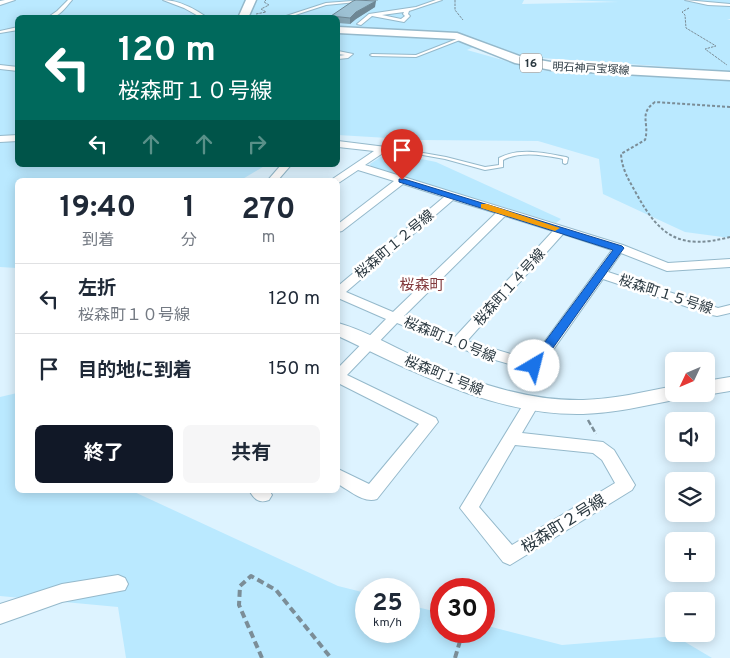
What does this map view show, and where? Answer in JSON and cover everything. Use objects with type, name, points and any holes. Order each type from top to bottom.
[{"type":"main road","points":[[242,15],[250,0]]},
{"type":"main road","name":"明石神戸宝塚線","points":[[340,30],[443,34],[463,38],[502,54],[535,64],[730,76]]},
{"type":"street","points":[[0,3],[12,0]]},
{"type":"street","points":[[54,15],[70,0]]},
{"type":"street","points":[[165,0],[186,7],[201,15]]},
{"type":"street","points":[[377,16],[417,8],[440,0]]},
{"type":"street","points":[[686,0],[730,5]]},
{"type":"street","points":[[360,24],[371,15],[402,21],[408,16],[405,14],[407,11],[403,10]]},
{"type":"street","points":[[0,32],[15,29]]},
{"type":"street","points":[[340,53],[350,54],[346,57],[340,57]]},
{"type":"street","points":[[0,68],[15,69]]},
{"type":"street","points":[[0,139],[15,138]]},
{"type":"street","points":[[340,144],[383,149]]},
{"type":"street","points":[[339,178],[383,149]]},
{"type":"street","points":[[356,166],[619,248],[534,366]]},
{"type":"street","points":[[275,178],[284,167]]},
{"type":"street","points":[[340,227],[402,180]]},
{"type":"street","name":"桜森町１２号線","points":[[340,290],[451,196]]},
{"type":"street","points":[[340,375],[395,317],[502,212]]},
{"type":"street","name":"桜森町１４号線","points":[[457,343],[560,230]]},
{"type":"street","name":"桜森町１５号線","points":[[619,248],[667,267],[730,263]]},
{"type":"street","name":"桜森町１５号線","points":[[602,274],[717,312],[730,308]]},
{"type":"street","name":"桜森町１０号線","points":[[340,293],[457,343],[500,359],[534,366]]},
{"type":"street","name":"桜森町１号線","points":[[340,330],[461,385],[531,404],[580,407],[665,395]]},
{"type":"street","points":[[340,378],[430,422],[371,494],[340,477]]},
{"type":"street","points":[[715,386],[730,384]]},
{"type":"street","name":"桜森町２号線","points":[[531,404],[469,508],[510,556],[626,484],[608,455]]},
{"type":"street","points":[[511,438],[598,447],[608,455]]},
{"type":"street","points":[[0,614],[62,593],[118,584]]},
{"type":"lane","points":[[291,15],[326,4],[376,0]]},
{"type":"lane","points":[[372,55],[416,56],[463,38]]},
{"type":"lane","points":[[383,149],[389,148],[446,158],[485,169],[501,166],[501,159],[510,154],[545,154],[566,158],[565,164]]},
{"type":"path","points":[[252,15],[266,12],[261,9],[270,5],[264,2],[266,0]]},
{"type":"path","points":[[455,0],[455,10],[463,20]]},
{"type":"path","points":[[708,4],[682,12],[685,15],[686,28],[716,46],[705,49],[730,67]]},
{"type":"path","points":[[730,107],[655,102],[648,107],[644,118],[648,129],[644,140],[621,154],[621,165],[648,215],[662,231],[688,241],[704,243],[730,237]]},
{"type":"path","points":[[531,404],[534,366]]},
{"type":"path","points":[[580,407],[608,455]]},
{"type":"path","points":[[262,658],[239,604],[240,586],[251,576],[276,590],[331,658]]},
{"type":"path","points":[[455,658],[459,643]]},
{"type":"shaded area","points":[[0,0],[524,0],[522,4],[619,2],[566,0],[730,0],[730,19],[727,19],[730,20],[730,71],[527,57],[482,43],[467,50],[539,70],[730,81],[730,238],[685,232],[603,194],[599,159],[538,141],[421,140],[340,135],[340,15],[15,15],[15,167],[263,167],[244,178],[15,178],[15,268],[0,267]]},
{"type":"shaded area","points":[[388,152],[436,162],[561,219],[556,223],[371,167],[370,164]]},
{"type":"shaded area","points":[[15,393],[15,493],[136,493],[338,586],[355,590],[355,643],[420,643],[420,608],[430,610],[430,643],[495,643],[495,628],[562,645],[665,637],[665,642],[685,642],[712,658],[126,658],[118,607],[0,596],[0,397]]},
{"type":"building","points":[[353,1],[376,1],[356,12],[350,18],[332,15]]},
{"type":"slow traffic","points":[[484,206],[555,228]]},
{"type":"district","name":"桜森町","points":[[422,285]]},
{"type":"route","points":[[402,180],[619,248],[534,366]]}]
